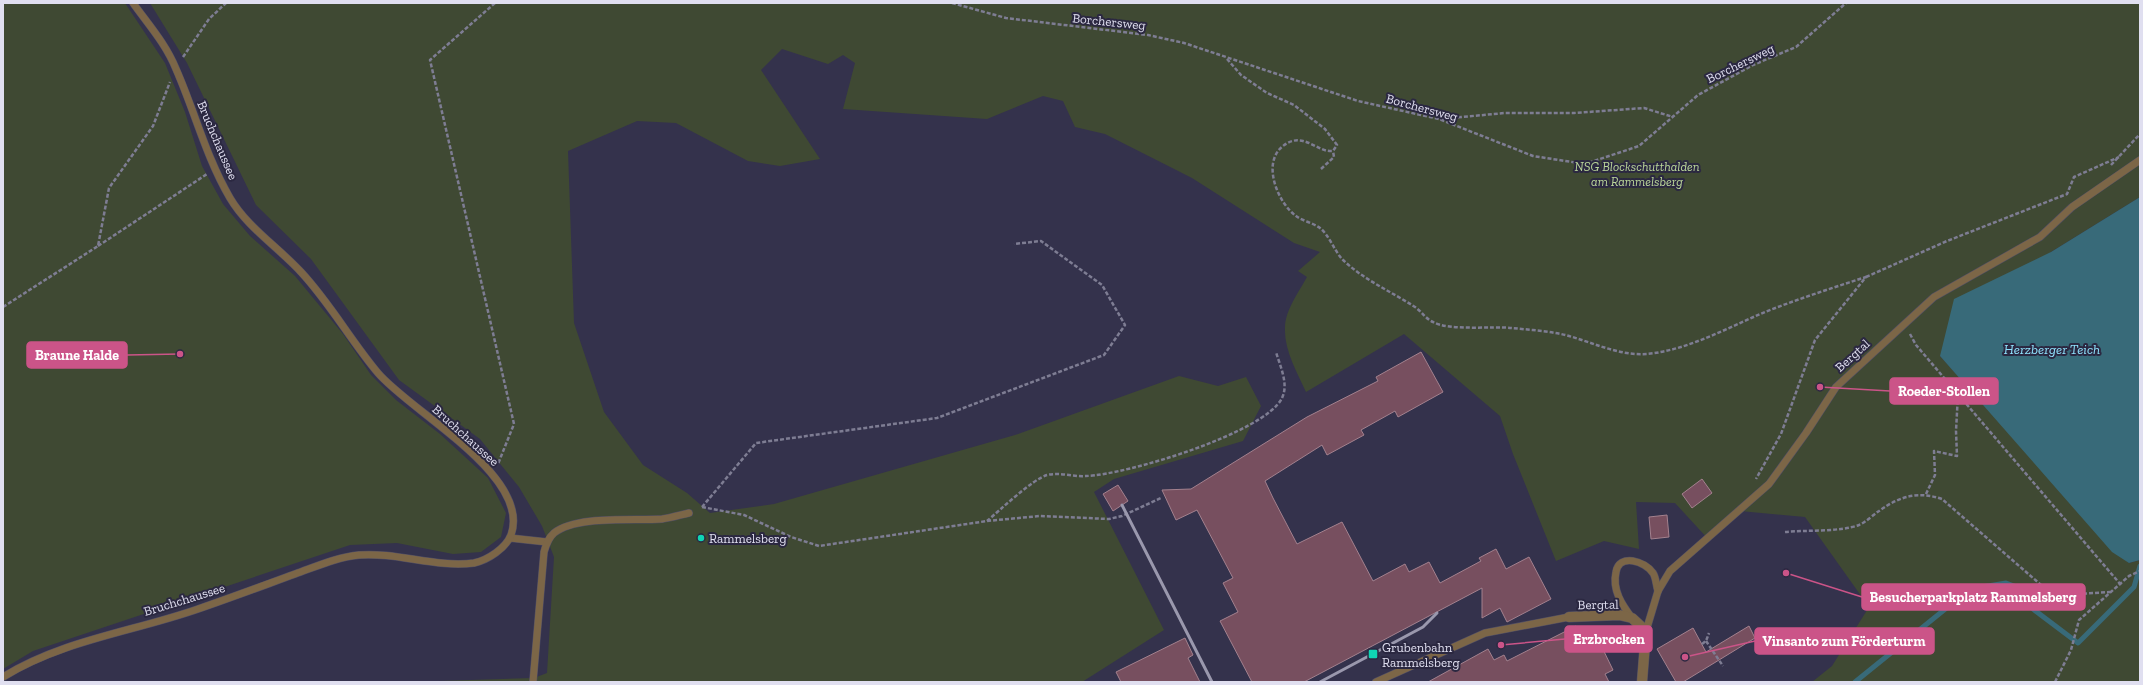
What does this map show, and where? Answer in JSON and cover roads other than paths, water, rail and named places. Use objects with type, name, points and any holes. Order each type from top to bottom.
[{"type":"street","name":"Bergtal","points":[[1568,617],[1609,614],[1632,618],[1646,631],[1642,682]]},
{"type":"lane","name":"Bruchchaussee","points":[[3,677],[20,667],[68,646],[194,611],[335,561],[355,556],[380,554],[449,563],[475,562],[492,556],[510,538],[514,524],[511,503],[494,475],[455,437],[398,393],[378,373],[345,326],[302,273],[256,230],[232,201],[214,169],[176,68],[164,45],[133,3]]},
{"type":"lane","name":"Bergtal","points":[[1646,631],[1658,591],[1670,572],[1769,484],[1806,433],[1836,387],[1934,297],[2040,237],[2072,207],[2140,160]]},
{"type":"lane","points":[[533,682],[547,542],[554,534],[564,528],[599,520],[663,518],[689,513]]},
{"type":"lane","points":[[510,538],[547,542]]},
{"type":"lane","points":[[1632,618],[1621,604],[1618,594],[1616,572],[1618,566],[1624,562],[1634,560],[1644,564],[1653,573],[1658,591]]},
{"type":"lane","points":[[1376,682],[1485,633],[1568,617]]},
{"type":"water","name":"Herzberger Teich","points":[[2140,197],[2140,560],[2129,563],[2112,552],[1940,356],[1954,299],[2051,252]]},
{"type":"waterway","points":[[1855,682],[1970,589],[2006,583],[2022,589],[2033,609],[2078,643],[2134,587],[2140,566]]},
{"type":"railway","points":[[1122,505],[1212,682]]},
{"type":"railway","points":[[1320,682],[1423,627],[1437,613]]},
{"type":"place","name":"Braune Halde","points":[[180,354]]},
{"type":"place","name":"Roeder-Stollen","points":[[1820,387]]},
{"type":"place","name":"Rammelsberg","points":[[701,538]]},
{"type":"place","name":"Besucherparkplatz Rammelsberg","points":[[1786,573]]},
{"type":"place","name":"Erzbrocken","points":[[1501,645]]},
{"type":"place","name":"Grubenbahn Rammelsberg","points":[[1373,654]]},
{"type":"place","name":"Vinsanto zum Förderturm","points":[[1685,657]]},
{"type":"park label","name":"NSG Blockschutthalden am Rammelsberg","points":[[1637,174]]}]
